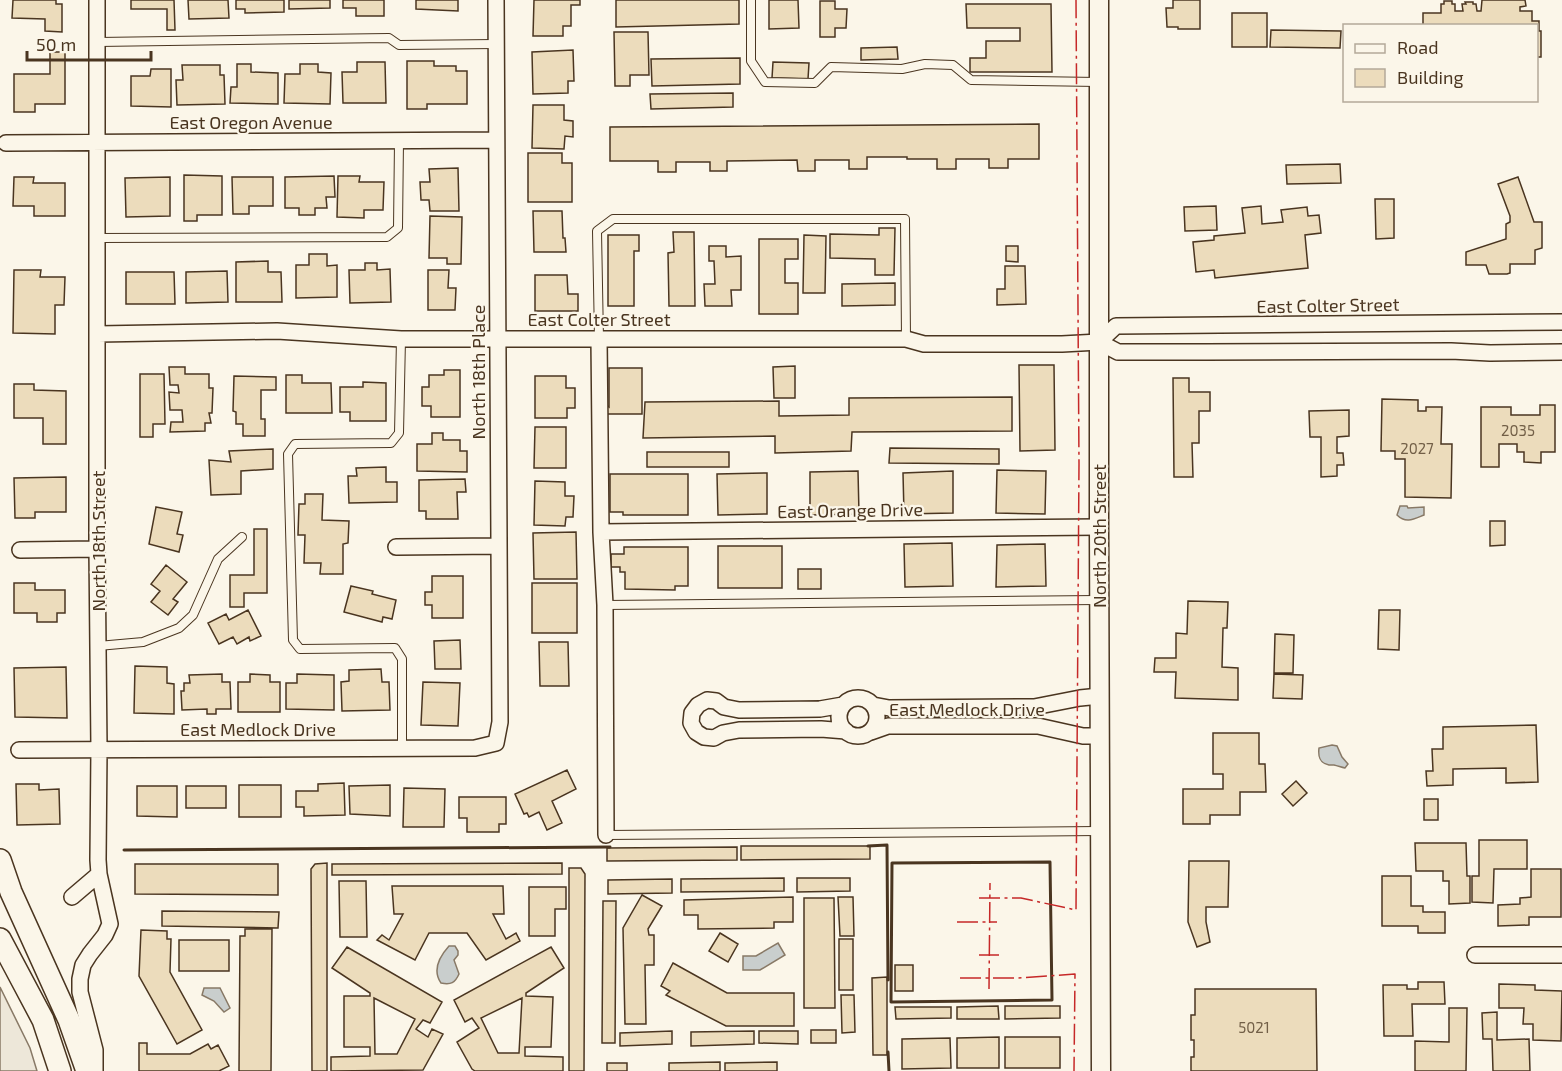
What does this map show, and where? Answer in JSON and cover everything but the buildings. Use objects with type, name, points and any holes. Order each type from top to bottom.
[{"type":"main road","points":[[0,860],[11,892],[69,1020],[87,1071]]},
{"type":"main road","points":[[0,939],[43,1020],[60,1071]]},
{"type":"street","name":"North 18th Street","points":[[95,1071],[95,1050],[80,992],[80,979],[83,965],[105,935],[110,924],[99,874],[97,0]]},
{"type":"street","name":"North 18th Place","points":[[495,0],[500,722],[496,743]]},
{"type":"street","name":"North 20th Street","points":[[1100,0],[1101,1071]]},
{"type":"street","name":"East Oregon Avenue","points":[[6,143],[496,140]]},
{"type":"street","name":"East Colter Street","points":[[1100,342],[1116,326],[1562,322]]},
{"type":"street","name":"East Colter Street","points":[[98,334],[277,332],[401,339],[906,339],[924,344],[1100,342],[1118,352],[1562,352]]},
{"type":"street","points":[[599,339],[601,532],[605,605],[606,835]]},
{"type":"street","name":"East Orange Drive","points":[[601,532],[1099,527]]},
{"type":"street","points":[[396,547],[498,546]]},
{"type":"street","points":[[20,550],[97,549]]},
{"type":"street","name":"East Medlock Drive","points":[[1100,696],[1034,707],[889,708],[873,705],[858,698],[843,705],[820,709],[739,710],[724,707],[716,701],[706,700],[692,713],[692,723],[696,732],[704,737],[714,738],[739,730],[821,729],[846,731],[859,736],[888,726],[1038,726],[1083,736],[1100,736]]},
{"type":"street","points":[[843,705],[840,722],[846,731]]},
{"type":"street","name":"East Medlock Drive","points":[[871,732],[877,722],[873,705]]},
{"type":"street","name":"East Medlock Drive","points":[[19,750],[475,748],[496,743]]},
{"type":"street","points":[[72,897],[99,874]]},
{"type":"street","points":[[1475,955],[1562,955]]},
{"type":"lane","points":[[751,0],[751,61],[765,82],[815,83],[831,67],[902,69],[925,64],[953,65],[971,80],[1100,82]]},
{"type":"lane","points":[[98,42],[389,38],[399,45],[496,44]]},
{"type":"lane","points":[[98,237],[387,237],[398,228],[399,141]]},
{"type":"lane","points":[[599,339],[597,231],[613,219],[904,219],[906,339]]},
{"type":"lane","points":[[401,339],[399,433],[391,442],[295,444],[288,454],[293,640],[300,649],[395,648],[402,659],[402,749]]},
{"type":"lane","points":[[98,646],[143,642],[179,628],[193,615],[218,559],[242,537]]},
{"type":"lane","points":[[605,605],[1099,600]]},
{"type":"lane","points":[[606,835],[1100,831]]},
{"type":"shaded area","points":[[1400,506],[1424,507],[1424,515],[1410,520],[1400,518],[1397,515]]},
{"type":"shaded area","points":[[1337,746],[1348,764],[1345,768],[1323,763],[1320,759],[1319,748]]},
{"type":"shaded area","points":[[778,943],[785,955],[760,970],[743,970],[743,956],[756,956]]},
{"type":"shaded area","points":[[449,946],[455,946],[458,951],[454,960],[459,974],[452,983],[447,984],[441,983],[437,968]]},
{"type":"shaded area","points":[[0,987],[30,1048],[37,1071],[0,1071]]},
{"type":"shaded area","points":[[204,988],[220,988],[230,1008],[224,1012],[214,1001],[202,995]]},
{"type":"wall","points":[[868,846],[887,845],[888,980]]},
{"type":"wall","points":[[124,850],[610,847]]},
{"type":"wall","points":[[1050,862],[1052,1000],[891,1002],[892,863],[1050,862]]},
{"type":"wall","points":[[888,1052],[889,1071]]},
{"type":"power","points":[[979,898],[1021,898],[1076,910],[1079,464],[1076,0]]},
{"type":"power","points":[[989,989],[990,883]]},
{"type":"power","points":[[957,922],[997,922]]},
{"type":"power","points":[[979,955],[999,955]]},
{"type":"power","points":[[960,978],[1018,978],[1075,974],[1074,1071]]}]
